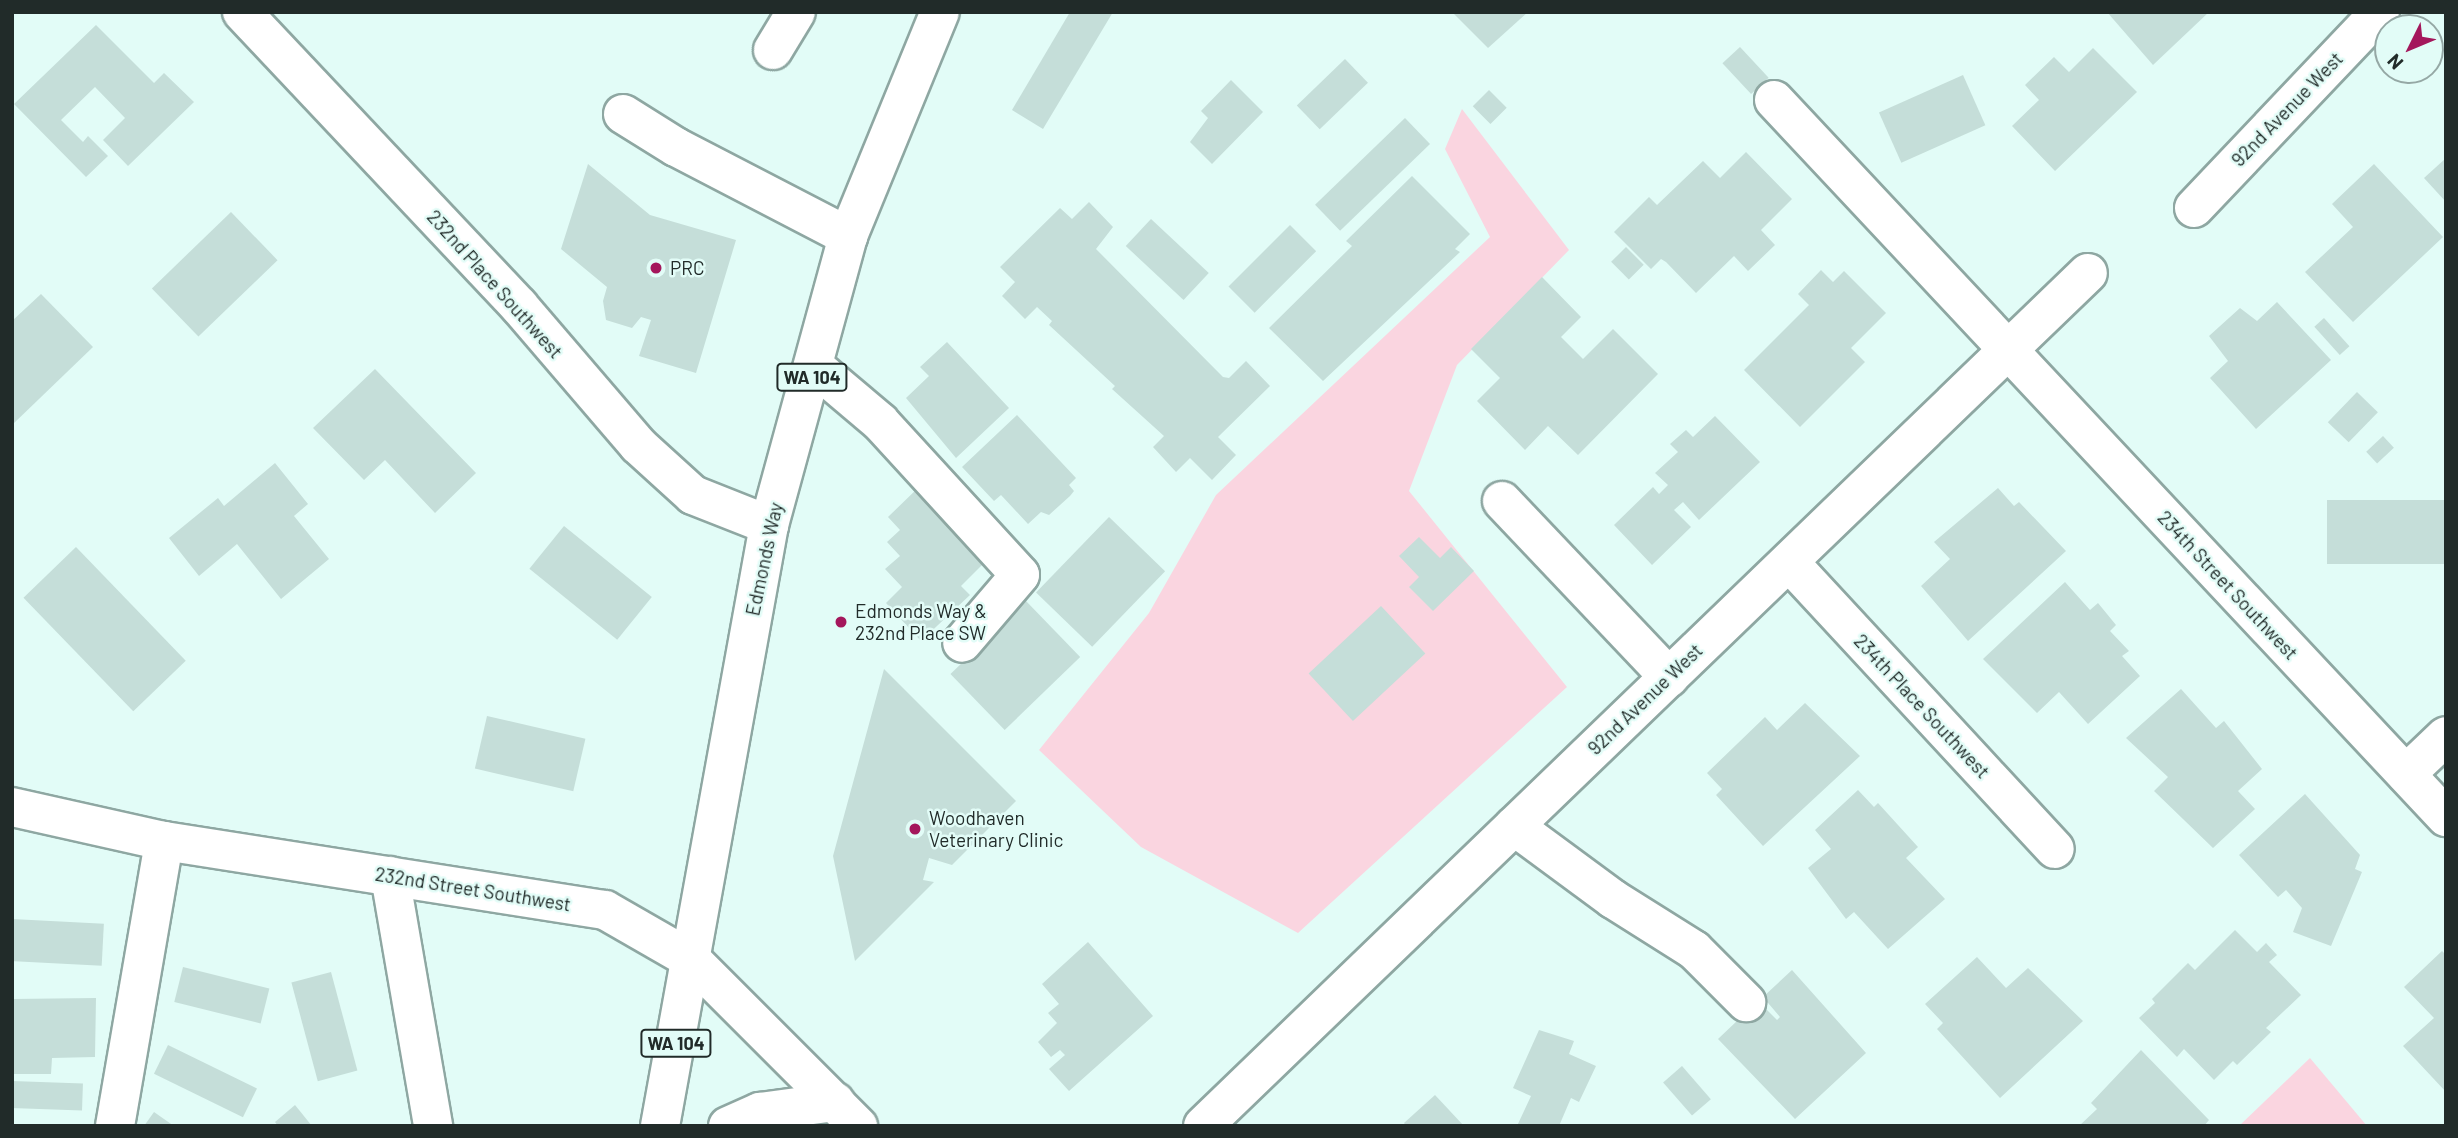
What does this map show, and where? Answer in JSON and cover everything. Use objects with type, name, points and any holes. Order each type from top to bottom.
[{"type":"street","name":"232nd Place Southwest","points":[[242,12],[519,306],[638,445],[693,495],[769,525]]},
{"type":"street","points":[[773,50],[796,12]]},
{"type":"street","name":"Edmonds Way","points":[[660,1126],[769,525],[815,367],[848,236],[940,12]]},
{"type":"street","name":"92nd Avenue West","points":[[2194,208],[2380,12]]},
{"type":"street","name":"234th Street Southwest","points":[[1774,100],[2446,817]]},
{"type":"street","points":[[623,114],[676,148],[848,236]]},
{"type":"street","name":"92nd Avenue West","points":[[1203,1126],[1788,562],[2010,353],[2088,273]]},
{"type":"street","points":[[815,367],[880,422],[1020,575],[962,643]]},
{"type":"street","points":[[1502,501],[1669,677]]},
{"type":"street","name":"234th Place Southwest","points":[[1788,562],[2055,849]]},
{"type":"street","points":[[2406,774],[2446,736]]},
{"type":"street","name":"232nd Street Southwest","points":[[12,807],[164,841],[605,910],[692,960],[846,1114]]},
{"type":"street","points":[[1514,826],[1613,899],[1694,950],[1746,1002]]},
{"type":"street","points":[[116,1126],[164,841]]},
{"type":"street","points":[[390,876],[433,1126]]},
{"type":"street","points":[[728,1126],[760,1112],[846,1114]]},
{"type":"shaded area","points":[[1462,109],[1569,250],[1457,365],[1409,491],[1567,687],[1298,933],[1141,847],[1039,750],[1149,613],[1216,495],[1490,237],[1445,149]]},
{"type":"shaded area","points":[[2310,1058],[2367,1126],[2239,1126]]},
{"type":"building","points":[[1070,12],[1113,12],[1043,129],[1012,110]]},
{"type":"building","points":[[1452,12],[1528,12],[1488,48]]},
{"type":"building","points":[[2107,12],[2209,12],[2153,65]]},
{"type":"building","points":[[96,25],[154,83],[164,73],[194,102],[128,166],[103,140],[125,118],[95,87],[61,120],[83,142],[88,136],[108,156],[86,177],[14,104]]},
{"type":"building","points":[[1740,47],[1769,78],[1751,94],[1722,63]]},
{"type":"building","points":[[2093,48],[2137,92],[2055,171],[2012,126],[2039,100],[2025,85],[2054,57],[2069,72]]},
{"type":"building","points":[[1345,59],[1368,83],[1320,129],[1297,106]]},
{"type":"building","points":[[1963,75],[1985,125],[1901,163],[1879,112]]},
{"type":"building","points":[[1231,80],[1263,112],[1212,164],[1190,142],[1208,118],[1201,111]]},
{"type":"building","points":[[1489,90],[1507,108],[1490,124],[1473,106]]},
{"type":"building","points":[[1405,118],[1430,144],[1340,231],[1315,205]]},
{"type":"building","points":[[1746,152],[1792,199],[1761,230],[1775,245],[1748,271],[1734,256],[1696,293],[1661,259],[1651,269],[1614,232],[1649,197],[1657,205],[1703,161],[1720,178]]},
{"type":"building","points":[[2446,158],[2446,202],[2424,178]]},
{"type":"building","name":"PRC","points":[[588,164],[650,215],[736,240],[696,373],[639,356],[651,320],[641,317],[632,328],[606,320],[603,301],[607,287],[561,249]]},
{"type":"building","points":[[2374,164],[2443,237],[2353,322],[2305,272],[2353,227],[2332,204]]},
{"type":"building","points":[[1412,176],[1470,234],[1455,249],[1460,252],[1323,381],[1269,328],[1352,246],[1346,241]]},
{"type":"building","points":[[1089,202],[1113,227],[1096,249],[1223,377],[1229,378],[1246,361],[1270,386],[1218,437],[1236,455],[1212,480],[1190,458],[1176,472],[1153,447],[1164,436],[1112,389],[1115,386],[1049,325],[1052,321],[1037,307],[1025,319],[1002,296],[1015,282],[1000,267],[1060,208],[1072,219]]},
{"type":"building","points":[[231,212],[278,260],[198,337],[152,288]]},
{"type":"building","points":[[1151,219],[1209,273],[1184,300],[1126,246]]},
{"type":"building","points":[[1290,225],[1316,251],[1255,313],[1228,287]]},
{"type":"building","points":[[1626,247],[1644,265],[1629,280],[1611,262]]},
{"type":"building","points":[[1821,270],[1833,282],[1844,271],[1886,313],[1851,348],[1865,362],[1800,427],[1744,370],[1809,305],[1798,294]]},
{"type":"building","points":[[1542,277],[1581,317],[1561,337],[1583,359],[1613,329],[1658,374],[1578,455],[1548,426],[1525,450],[1477,401],[1500,378],[1471,349]]},
{"type":"building","points":[[41,294],[93,347],[12,425],[12,321]]},
{"type":"building","points":[[2277,302],[2331,360],[2256,429],[2210,378],[2228,361],[2209,336],[2240,308],[2257,321]]},
{"type":"building","points":[[2324,318],[2349,346],[2340,355],[2314,327]]},
{"type":"building","points":[[947,342],[1009,408],[956,458],[906,398],[929,376],[920,367]]},
{"type":"building","points":[[375,369],[476,473],[435,513],[385,460],[364,480],[313,428]]},
{"type":"building","points":[[2357,392],[2378,412],[2349,442],[2328,422]]},
{"type":"building","points":[[1017,415],[1076,478],[1069,485],[1074,491],[1070,496],[1049,515],[1041,512],[1028,524],[1001,495],[994,501],[962,467]]},
{"type":"building","points":[[1715,416],[1760,462],[1699,520],[1683,502],[1674,510],[1691,527],[1652,565],[1614,525],[1653,487],[1659,494],[1668,485],[1655,473],[1678,452],[1670,444],[1686,430],[1693,437]]},
{"type":"building","points":[[2383,436],[2394,448],[2377,463],[2366,452]]},
{"type":"building","points":[[275,463],[308,504],[294,516],[329,559],[281,599],[237,544],[199,576],[169,538],[218,498],[224,506]]},
{"type":"building","points":[[920,486],[966,534],[959,540],[982,565],[961,586],[970,595],[921,641],[886,603],[902,587],[885,569],[900,556],[887,542],[900,530],[888,517]]},
{"type":"building","points":[[1998,488],[2014,506],[2019,502],[2066,551],[1968,641],[1921,586],[1950,559],[1934,542]]},
{"type":"building","points":[[2327,500],[2446,500],[2446,564],[2327,564]]},
{"type":"building","points":[[1109,517],[1165,571],[1092,647],[1036,593]]},
{"type":"building","points":[[564,526],[652,597],[617,640],[529,569]]},
{"type":"building","points":[[1419,537],[1440,558],[1451,547],[1474,571],[1433,611],[1409,587],[1419,577],[1399,556]]},
{"type":"building","points":[[76,547],[186,661],[133,711],[23,598]]},
{"type":"building","points":[[2065,582],[2090,610],[2098,603],[2116,625],[2110,631],[2129,651],[2122,656],[2140,676],[2088,724],[2059,692],[2037,713],[1983,659]]},
{"type":"building","points":[[1026,601],[1080,657],[1005,730],[950,674]]},
{"type":"building","points":[[1381,606],[1425,654],[1353,721],[1309,674]]},
{"type":"building","name":"Woodhaven Veterinary Clinic","points":[[884,669],[1016,801],[952,865],[929,858],[923,880],[934,882],[855,961],[833,856]]},
{"type":"building","points":[[2181,689],[2216,728],[2224,721],[2262,769],[2238,791],[2255,809],[2213,848],[2154,791],[2168,777],[2126,738]]},
{"type":"building","points":[[1805,703],[1860,756],[1763,846],[1716,795],[1722,789],[1707,773],[1765,717],[1777,730]]},
{"type":"building","points":[[487,716],[585,739],[573,791],[475,769]]},
{"type":"building","points":[[1858,790],[1874,807],[1878,803],[1918,847],[1906,858],[1945,899],[1888,949],[1854,912],[1846,919],[1808,868],[1831,849],[1815,830]]},
{"type":"building","points":[[2305,794],[2360,855],[2355,869],[2362,872],[2331,946],[2293,932],[2302,908],[2286,890],[2278,897],[2239,855]]},
{"type":"building","points":[[12,919],[104,924],[102,966],[12,961]]},
{"type":"building","points":[[2235,930],[2257,952],[2266,943],[2277,955],[2269,962],[2301,995],[2266,1028],[2271,1032],[2237,1065],[2233,1061],[2214,1080],[2184,1049],[2177,1057],[2139,1018],[2155,1003],[2152,999],[2188,963],[2195,970]]},
{"type":"building","points":[[1088,942],[1153,1016],[1069,1091],[1049,1069],[1065,1055],[1060,1050],[1051,1057],[1038,1042],[1057,1023],[1048,1013],[1059,1004],[1042,984]]},
{"type":"building","points":[[2442,951],[2446,955],[2446,1092],[2403,1046],[2434,1018],[2404,987]]},
{"type":"building","points":[[1977,957],[2006,988],[2028,968],[2083,1021],[2000,1098],[1937,1029],[1943,1023],[1925,1004]]},
{"type":"building","points":[[183,967],[269,989],[261,1023],[174,1002]]},
{"type":"building","points":[[1792,970],[1866,1053],[1795,1119],[1718,1039],[1758,1001],[1777,1020],[1780,1017],[1763,997]]},
{"type":"building","points":[[331,972],[357,1071],[318,1081],[291,983]]},
{"type":"building","points":[[96,998],[95,1057],[52,1058],[51,1074],[12,1074],[12,999]]},
{"type":"building","points":[[1539,1030],[1574,1041],[1569,1054],[1596,1066],[1579,1102],[1571,1098],[1559,1126],[1517,1126],[1531,1096],[1513,1088]]},
{"type":"building","points":[[168,1045],[257,1088],[243,1117],[154,1074]]},
{"type":"building","points":[[2141,1050],[2209,1120],[2204,1126],[2079,1126],[2097,1109],[2091,1103]]},
{"type":"building","points":[[1682,1066],[1711,1099],[1692,1116],[1663,1082]]},
{"type":"building","points":[[12,1081],[83,1083],[82,1110],[12,1108]]},
{"type":"building","points":[[1435,1095],[1464,1126],[1406,1126],[1404,1123]]},
{"type":"building","points":[[295,1105],[312,1126],[278,1126],[275,1122]]},
{"type":"building","points":[[154,1112],[174,1126],[144,1126]]},
{"type":"place","name":"PRC","points":[[656,268]]},
{"type":"place","name":"Edmonds Way & 232nd Place SW","points":[[841,622]]},
{"type":"place","name":"Woodhaven Veterinary Clinic","points":[[915,829]]}]
